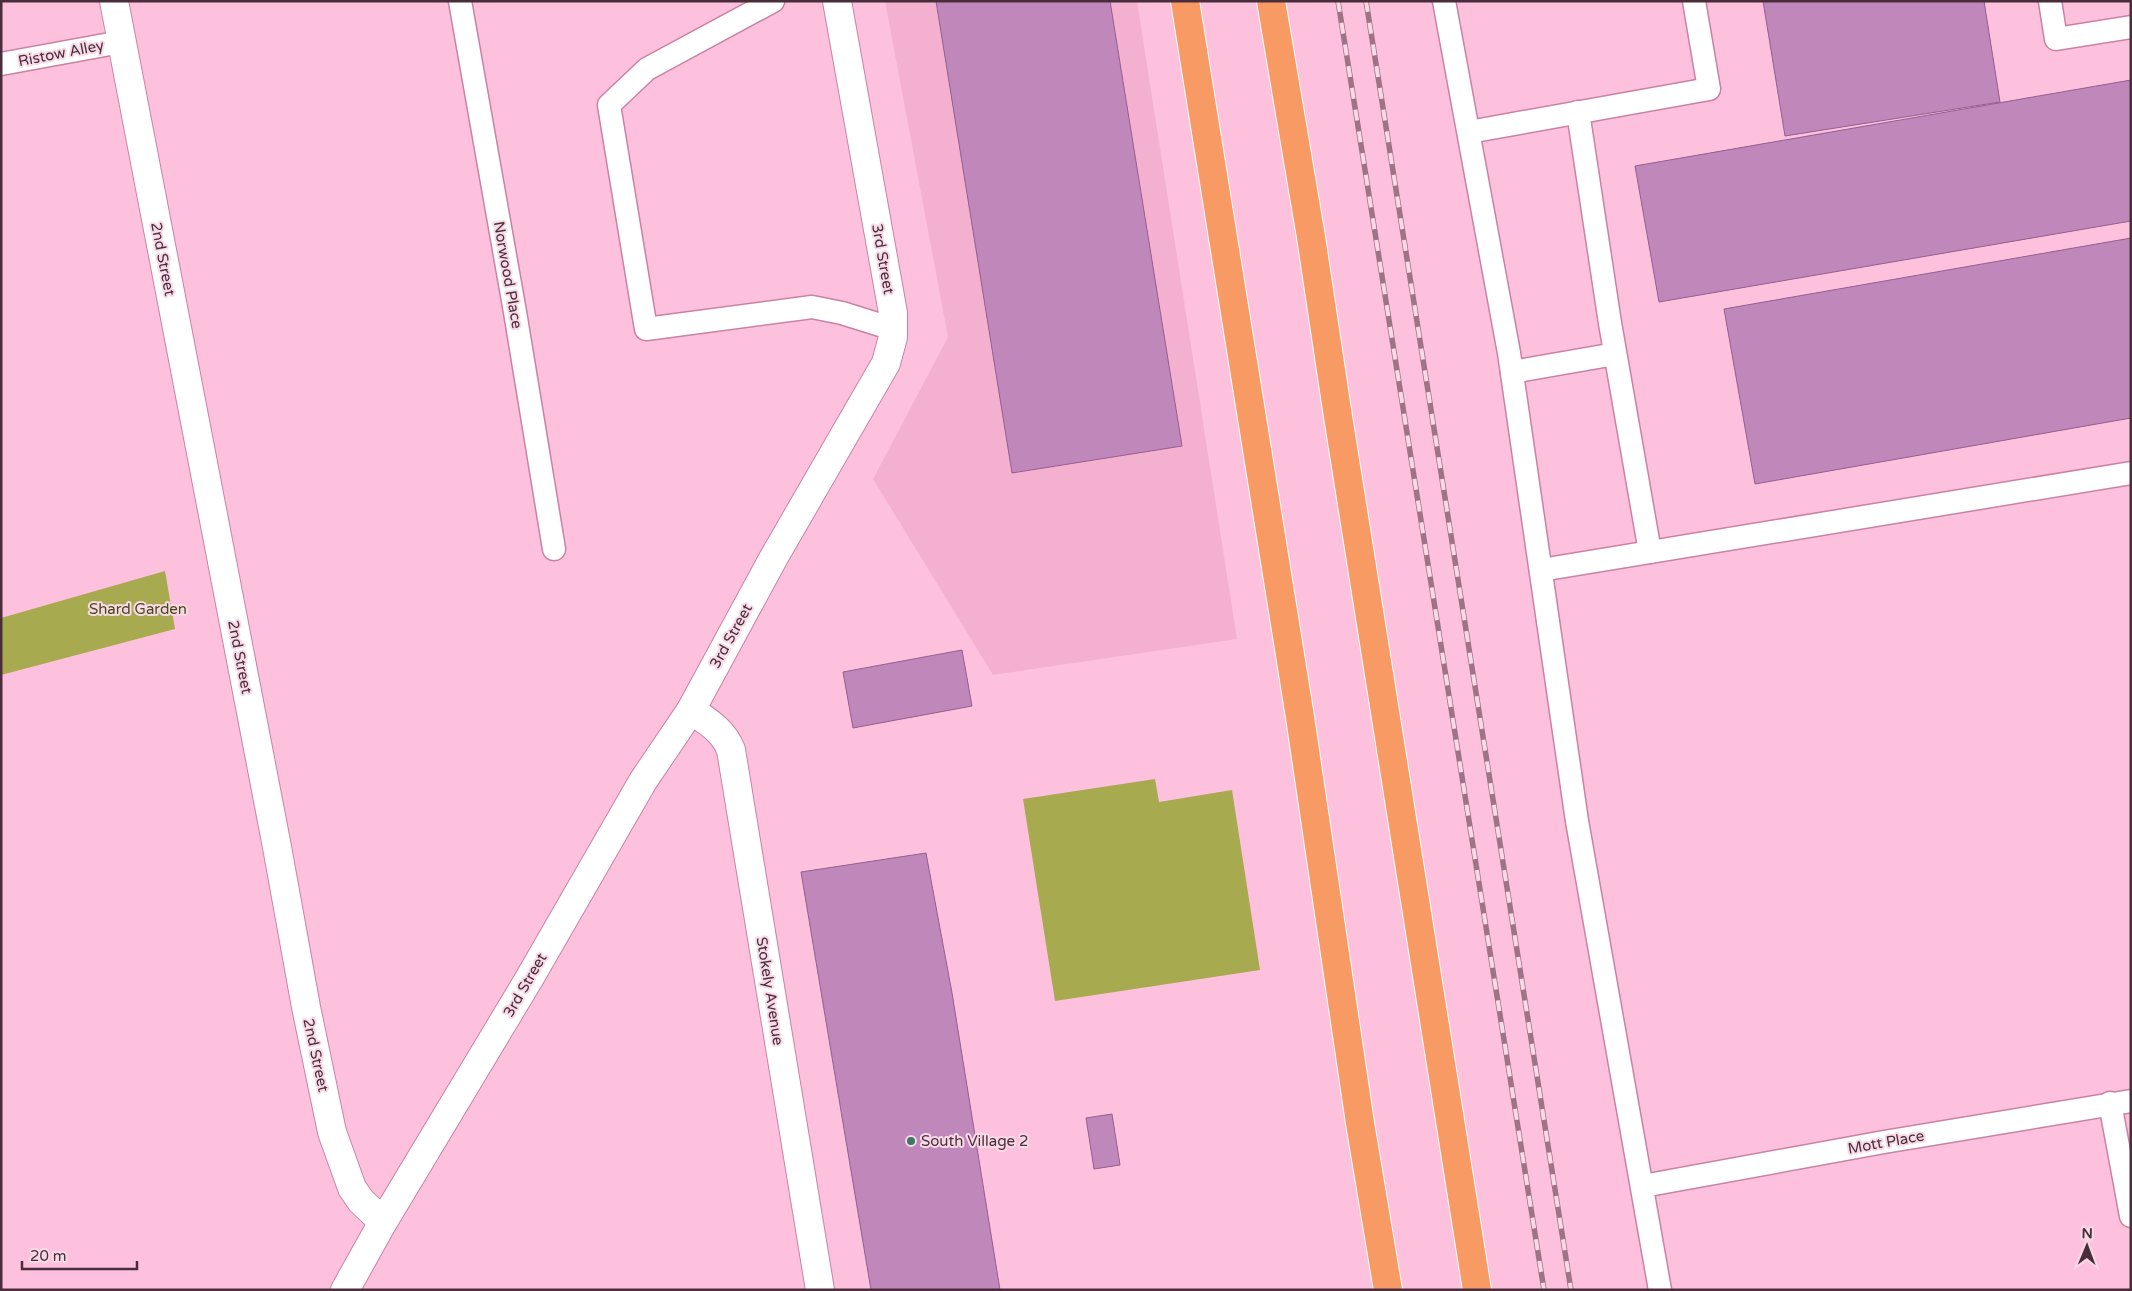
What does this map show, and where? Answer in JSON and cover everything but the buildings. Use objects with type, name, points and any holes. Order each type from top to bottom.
[{"type":"highway","points":[[1185,1],[1298,707],[1360,1123],[1388,1290]]},
{"type":"highway","points":[[1271,1],[1311,237],[1477,1290]]},
{"type":"street","name":"2nd Street","points":[[114,1],[277,847],[306,1007],[332,1132],[352,1188],[361,1202],[383,1222]]},
{"type":"street","name":"3rd Street","points":[[383,1222],[529,980],[643,781],[691,710],[774,558],[886,363],[893,329],[893,313],[837,1]]},
{"type":"street","name":"Stokely Avenue","points":[[691,710],[719,729],[731,750],[820,1290]]},
{"type":"street","points":[[345,1290],[383,1222]]},
{"type":"lane","name":"Norwood Place","points":[[460,1],[515,312],[554,548]]},
{"type":"lane","points":[[773,1],[647,69],[609,105],[646,329],[812,307],[842,313],[893,329]]},
{"type":"lane","points":[[1444,1],[1512,372],[1578,821],[1660,1290]]},
{"type":"lane","points":[[1469,132],[1709,89],[1694,1]]},
{"type":"lane","points":[[2050,1],[2056,38],[2131,27]]},
{"type":"lane","name":"Ristow Alley","points":[[1,64],[121,42]]},
{"type":"lane","points":[[1578,112],[1615,354],[1650,552]]},
{"type":"lane","points":[[1512,372],[1615,354]]},
{"type":"lane","points":[[1541,570],[2131,473]]},
{"type":"lane","points":[[2121,1102],[2131,1216]]},
{"type":"lane","name":"Mott Place","points":[[1643,1186],[2121,1102]]},
{"type":"shaded area","points":[[885,1],[1137,1],[1237,639],[993,675],[873,479],[948,337]]},
{"type":"green space","name":"Shard Garden","points":[[165,571],[175,629],[1,675],[1,618]]},
{"type":"green space","points":[[1155,779],[1159,802],[1232,790],[1260,970],[1055,1001],[1023,799]]},
{"type":"railway","points":[[1338,1],[1544,1290]]},
{"type":"railway","points":[[1366,1],[1571,1290]]},
{"type":"place","name":"South Village 2","points":[[911,1141]]}]
